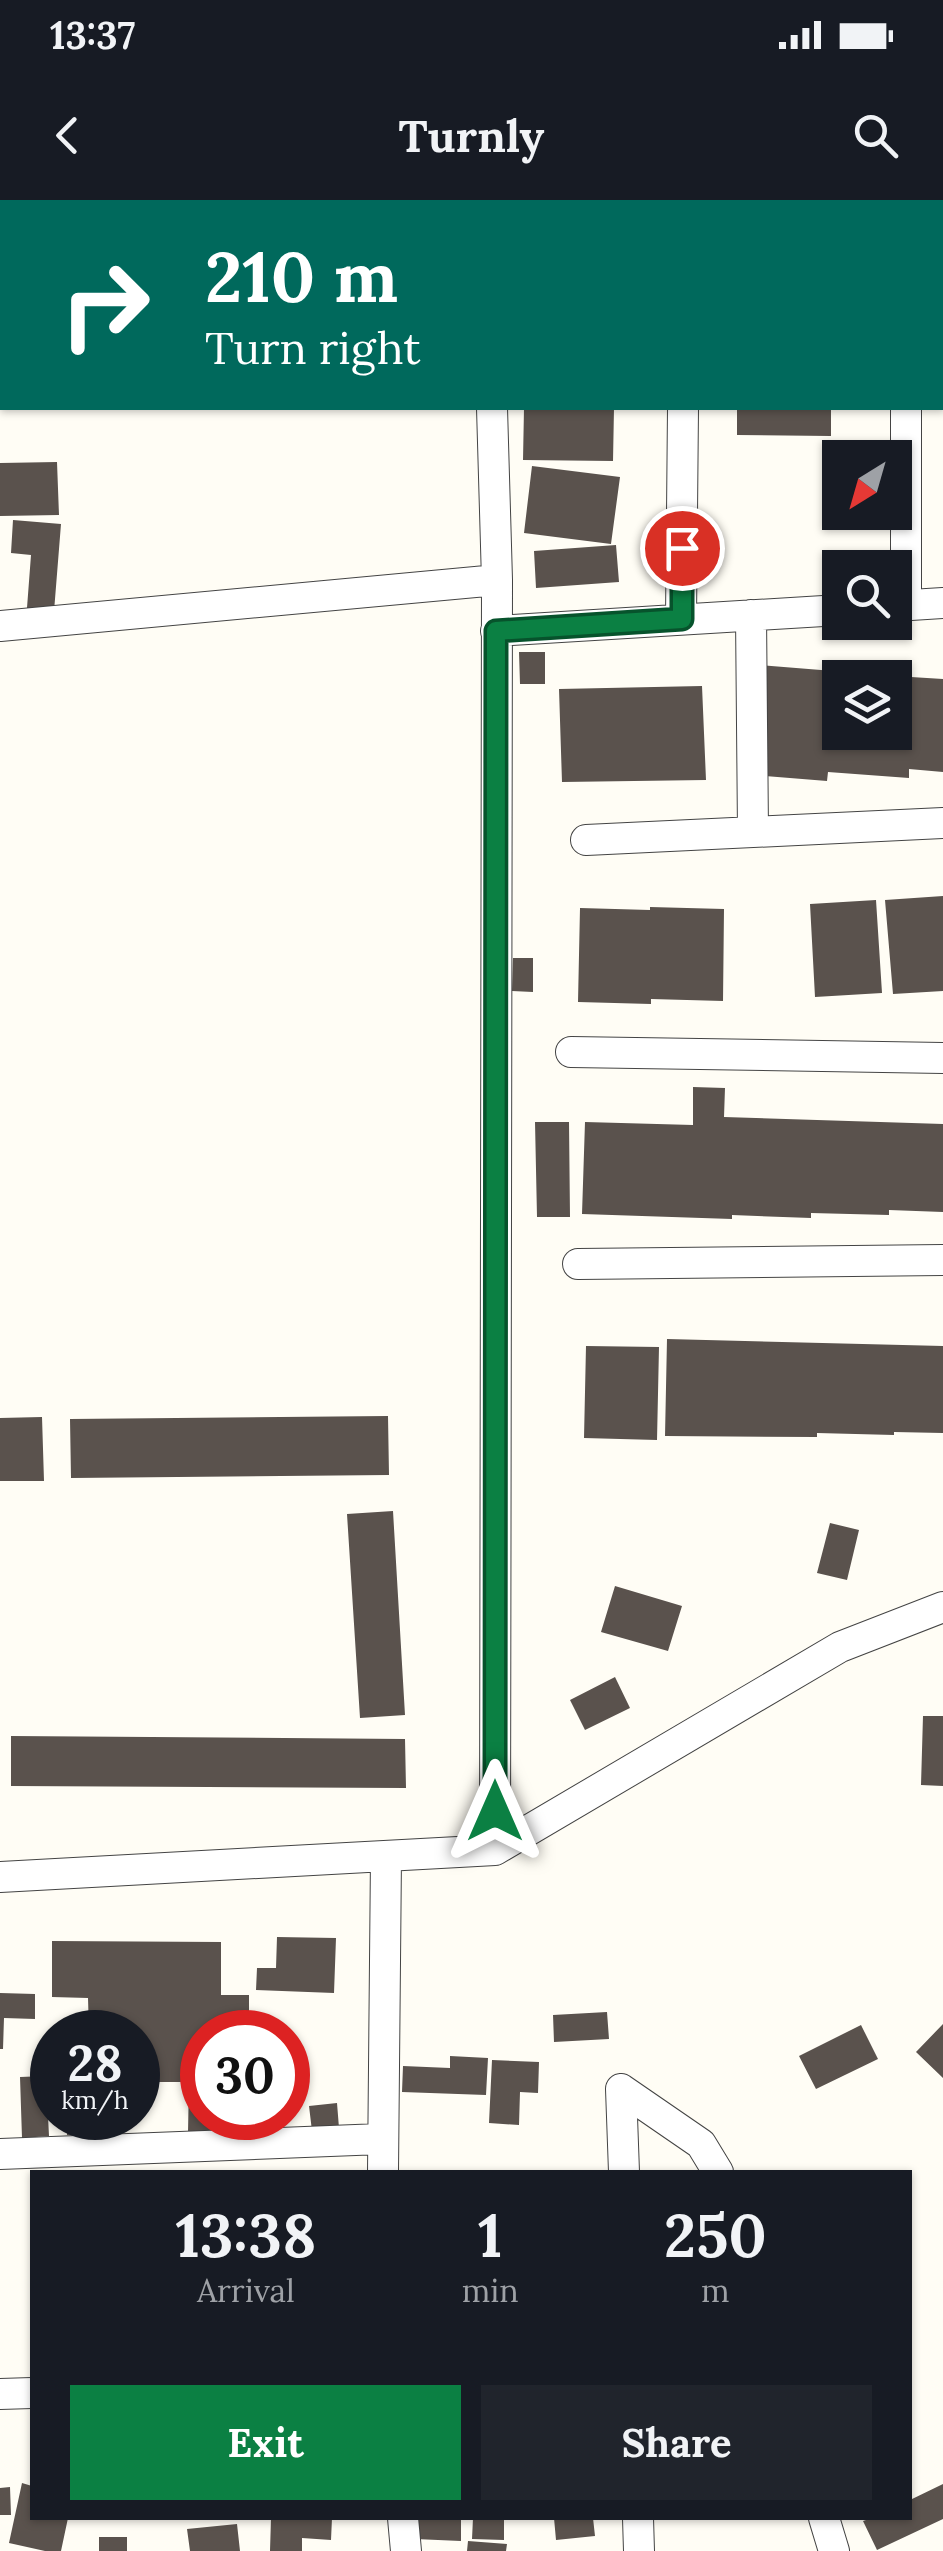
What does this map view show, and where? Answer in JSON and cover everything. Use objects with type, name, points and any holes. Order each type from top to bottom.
[{"type":"street","points":[[492,410],[497,580],[495,1850]]},
{"type":"street","points":[[682,619],[683,410]]},
{"type":"street","points":[[902,550],[906,410]]},
{"type":"street","points":[[0,626],[497,580]]},
{"type":"street","points":[[912,605],[943,603]]},
{"type":"street","points":[[496,631],[822,611]]},
{"type":"street","points":[[751,615],[753,832]]},
{"type":"street","points":[[586,840],[943,823]]},
{"type":"street","points":[[571,1052],[943,1058]]},
{"type":"street","points":[[578,1264],[943,1260]]},
{"type":"street","points":[[0,1877],[495,1850],[840,1647],[943,1607]]},
{"type":"street","points":[[383,2170],[386,1856]]},
{"type":"street","points":[[624,2170],[620,2088],[701,2144],[717,2170]]},
{"type":"street","points":[[0,2154],[382,2139]]},
{"type":"street","points":[[0,2394],[30,2394]]},
{"type":"street","points":[[403,2520],[406,2551]]},
{"type":"street","points":[[638,2520],[639,2551]]},
{"type":"street","points":[[825,2520],[834,2551]]},
{"type":"building","points":[[524,410],[614,410],[613,461],[523,460]]},
{"type":"building","points":[[737,410],[831,410],[831,436],[737,435]]},
{"type":"building","points":[[57,462],[59,515],[0,516],[0,463]]},
{"type":"building","points":[[532,466],[620,477],[611,544],[524,533]]},
{"type":"building","points":[[13,520],[61,524],[53,624],[26,621],[31,555],[11,553]]},
{"type":"building","points":[[616,545],[619,582],[536,588],[534,551]]},
{"type":"building","points":[[519,652],[545,652],[545,684],[520,684]]},
{"type":"building","points":[[759,665],[822,670],[822,750],[912,750],[912,677],[943,679],[943,772],[909,769],[909,778],[828,772],[827,781],[752,775]]},
{"type":"building","points":[[702,686],[706,780],[562,782],[559,689]]},
{"type":"building","points":[[943,896],[943,991],[893,994],[885,900]]},
{"type":"building","points":[[876,900],[882,993],[815,997],[810,904]]},
{"type":"building","points":[[580,908],[724,909],[723,1001],[578,1002]]},
{"type":"building","points":[[513,958],[533,958],[533,992],[512,991]]},
{"type":"building","points":[[693,1087],[725,1088],[724,1117],[943,1124],[943,1212],[811,1213],[811,1218],[732,1215],[732,1219],[582,1214],[585,1122],[693,1125]]},
{"type":"building","points":[[535,1122],[569,1122],[570,1217],[537,1217]]},
{"type":"building","points":[[667,1339],[943,1346],[943,1433],[665,1436]]},
{"type":"building","points":[[586,1346],[659,1347],[657,1440],[584,1438]]},
{"type":"building","points":[[388,1416],[389,1475],[71,1478],[70,1419]]},
{"type":"building","points":[[42,1417],[44,1481],[0,1481],[0,1418]]},
{"type":"building","points":[[393,1511],[405,1715],[360,1718],[347,1514]]},
{"type":"building","points":[[830,1523],[859,1530],[847,1580],[817,1573]]},
{"type":"building","points":[[615,1586],[682,1606],[668,1651],[601,1632]]},
{"type":"building","points":[[615,1677],[630,1708],[585,1730],[570,1700]]},
{"type":"building","points":[[923,1716],[943,1716],[943,1786],[921,1785]]},
{"type":"building","points":[[11,1736],[405,1739],[406,1788],[11,1786]]},
{"type":"building","points":[[277,1937],[336,1938],[334,1993],[256,1990],[257,1968],[276,1968]]},
{"type":"building","points":[[52,1941],[221,1942],[221,1995],[249,1995],[249,2010],[180,2010],[180,2082],[160,2082],[160,2010],[88,2010],[88,1998],[52,1997]]},
{"type":"building","points":[[0,1993],[35,1994],[35,2010],[30,2010],[30,2019],[4,2018],[0,2049]]},
{"type":"building","points":[[607,2012],[609,2039],[554,2042],[553,2015]]},
{"type":"building","points":[[943,2024],[943,2078],[916,2052]]},
{"type":"building","points":[[861,2025],[878,2059],[816,2089],[799,2056]]},
{"type":"building","points":[[450,2056],[488,2058],[486,2095],[402,2092],[403,2066],[450,2068]]},
{"type":"building","points":[[492,2060],[539,2062],[538,2093],[520,2092],[519,2125],[489,2123]]},
{"type":"building","points":[[20,2077],[30,2077],[30,2137],[22,2138]]},
{"type":"building","points":[[337,2103],[339,2128],[312,2131],[310,2106]]},
{"type":"building","points":[[22,2483],[30,2485],[30,2520],[68,2520],[61,2551],[9,2543]]},
{"type":"building","points":[[943,2484],[943,2519],[877,2550],[863,2521],[912,2520],[912,2499]]},
{"type":"building","points":[[10,2487],[11,2515],[0,2515],[0,2488]]},
{"type":"building","points":[[271,2520],[332,2520],[331,2540],[302,2538],[302,2551],[270,2551]]},
{"type":"building","points":[[415,2520],[461,2520],[461,2541],[415,2539]]},
{"type":"building","points":[[473,2520],[504,2520],[504,2540],[472,2539]]},
{"type":"building","points":[[554,2520],[593,2520],[595,2536],[556,2540]]},
{"type":"building","points":[[237,2524],[240,2551],[190,2551],[187,2529]]},
{"type":"building","points":[[99,2537],[127,2537],[127,2551],[99,2551]]},
{"type":"building","points":[[468,2541],[507,2544],[506,2551],[467,2551]]},
{"type":"route","points":[[495,1811],[496,631],[682,619],[682,548]]}]
